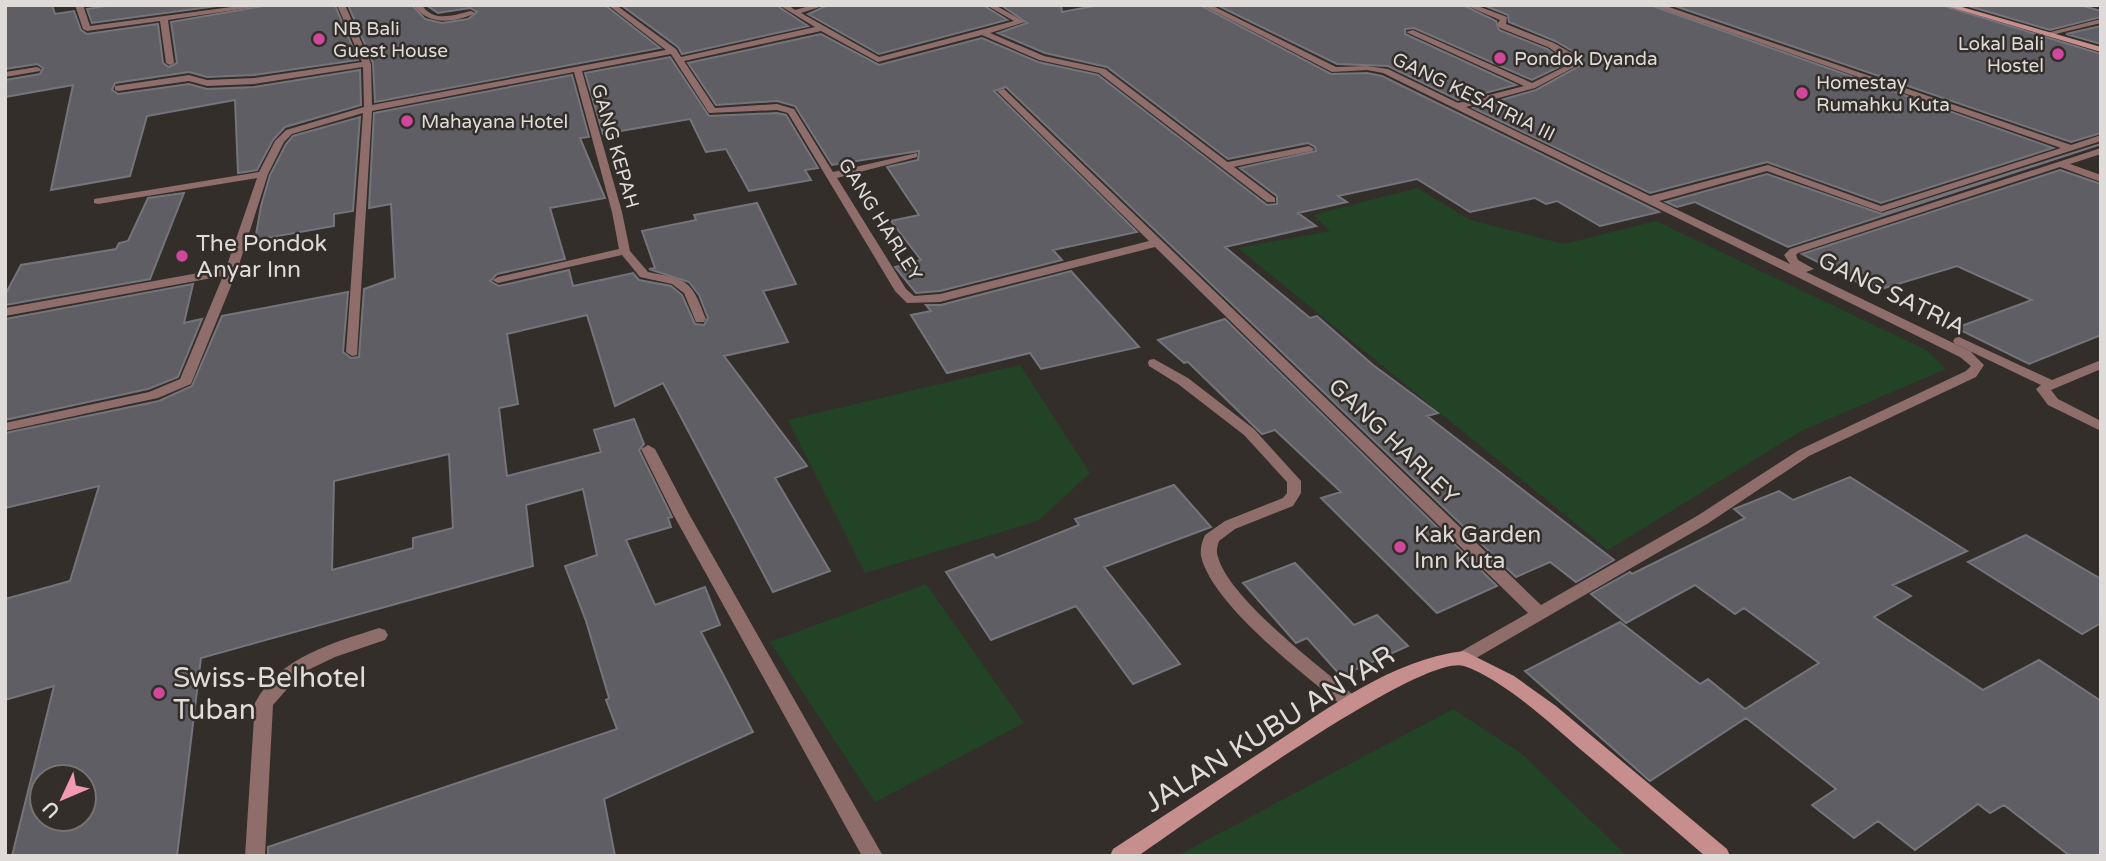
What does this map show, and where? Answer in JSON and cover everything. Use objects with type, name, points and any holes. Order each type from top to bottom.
[{"type":"street","points":[[79,5],[87,29],[264,5]]},
{"type":"street","points":[[199,15],[201,5]]},
{"type":"street","points":[[341,5],[367,64],[368,109],[352,352]]},
{"type":"street","points":[[418,5],[421,13],[430,18],[471,13]]},
{"type":"street","points":[[611,5],[673,51],[679,60],[822,28]]},
{"type":"street","points":[[782,5],[878,60],[1021,22],[989,5]]},
{"type":"street","points":[[795,12],[822,5]]},
{"type":"street","name":"GANG KESATRIA III","points":[[1205,5],[1333,69],[1378,69],[1460,106],[1649,200]]},
{"type":"street","points":[[1460,106],[1532,86],[1576,64],[1577,60],[1551,45],[1503,26],[1500,24],[1505,21],[1501,18],[1468,5]]},
{"type":"street","points":[[1655,5],[2071,148]]},
{"type":"street","points":[[1945,5],[2101,50]]},
{"type":"street","points":[[164,20],[170,63]]},
{"type":"street","points":[[2048,34],[2101,21]]},
{"type":"street","points":[[1410,32],[1532,86]]},
{"type":"street","points":[[985,33],[1042,58],[1102,71],[1228,165],[1270,200]]},
{"type":"street","points":[[577,69],[673,51]]},
{"type":"street","name":"GANG HARLEY","points":[[679,60],[709,109],[722,113],[769,107],[790,110],[901,291],[916,301],[940,298],[1156,243]]},
{"type":"street","points":[[118,88],[189,78],[207,83],[254,81],[367,64]]},
{"type":"street","points":[[5,75],[37,69]]},
{"type":"street","name":"GANG KEPAH","points":[[5,427],[153,395],[181,385],[188,377],[231,271],[263,174],[280,141],[289,132],[368,109],[577,69],[617,212],[625,251]]},
{"type":"street","name":"GANG HARLEY","points":[[1000,91],[1540,614]]},
{"type":"street","points":[[1649,200],[1768,168],[1881,209],[2101,138]]},
{"type":"street","points":[[1228,165],[1309,149]]},
{"type":"street","points":[[2049,384],[1794,262],[1790,255],[1806,247],[2101,151]]},
{"type":"street","points":[[831,176],[914,155]]},
{"type":"street","points":[[2060,164],[2101,178]]},
{"type":"street","points":[[97,201],[263,174]]},
{"type":"street","name":"GANG SATRIA","points":[[1464,658],[1702,520],[1804,453],[1971,373],[1978,365],[1965,354],[1649,200]]},
{"type":"street","points":[[498,280],[625,251],[644,275],[664,276],[689,291],[699,319]]},
{"type":"street","points":[[5,312],[231,271]]},
{"type":"street","points":[[1154,363],[1183,381],[1249,432],[1294,481],[1294,493],[1288,502],[1230,525],[1211,539],[1209,556],[1226,587],[1257,620],[1351,703]]},
{"type":"street","points":[[2101,364],[2049,384],[2043,389],[2053,402],[2101,426]]},
{"type":"street","points":[[648,449],[681,514],[873,856]]},
{"type":"street","points":[[255,856],[264,703],[278,684],[298,666],[379,635]]},
{"type":"street","points":[[1464,658],[1508,681],[1549,712],[1720,856]]},
{"type":"street","name":"JALAN KUBU ANYAR","points":[[1120,856],[1351,703],[1409,671],[1440,661],[1464,658]]},
{"type":"green space","points":[[1417,188],[1470,220],[1564,244],[1656,221],[1926,350],[1946,369],[1801,431],[1608,550],[1238,248],[1330,231],[1313,215]]},
{"type":"green space","points":[[1020,365],[1090,473],[1038,521],[865,573],[788,420]]},
{"type":"green space","points":[[926,584],[1024,723],[875,802],[770,642]]},
{"type":"green space","points":[[1453,709],[1522,754],[1627,856],[1177,856]]},
{"type":"building","points":[[5,5],[52,5],[55,14],[74,11],[81,30],[87,34],[158,24],[163,63],[169,67],[177,63],[171,22],[269,5],[335,5],[358,60],[254,75],[207,77],[189,72],[115,83],[112,90],[118,94],[189,84],[207,89],[254,87],[360,70],[361,105],[285,127],[273,140],[257,170],[238,173],[235,100],[147,116],[130,176],[51,190],[73,85],[5,97],[5,80],[40,74],[43,68],[37,64],[5,69]]},
{"type":"building","points":[[112,5],[224,5],[92,23],[87,9]]},
{"type":"building","points":[[348,5],[412,5],[425,19],[442,23],[468,19],[477,12],[470,8],[438,13],[426,5],[605,5],[660,48],[375,102],[373,63]]},
{"type":"building","points":[[621,5],[776,5],[808,26],[682,54],[678,47]]},
{"type":"building","points":[[828,5],[983,5],[1007,20],[879,54],[808,14]]},
{"type":"building","points":[[1001,5],[1061,5],[1062,12],[1099,5],[1200,5],[1331,74],[1367,73],[1382,76],[1659,212],[1600,226],[1557,201],[1546,204],[1535,198],[1470,212],[1417,179],[1338,196],[1347,202],[1298,213],[1316,226],[1225,247],[1310,318],[1317,316],[1373,365],[1438,413],[1427,416],[1614,560],[1576,582],[1550,562],[1516,577],[1006,87],[994,91],[1137,232],[1053,250],[1062,260],[940,291],[916,293],[895,267],[921,260],[891,221],[919,215],[887,167],[918,160],[919,151],[832,165],[795,106],[777,101],[716,105],[688,63],[821,34],[879,65],[982,38],[1038,62],[1098,75],[1267,205],[1277,204],[1277,196],[1240,168],[1316,151],[1315,147],[1308,143],[1228,159],[1107,67],[1045,53],[998,33],[1027,23]]},
{"type":"building","points":[[1217,5],[1463,5],[1496,21],[1499,30],[1547,49],[1567,63],[1532,80],[1414,28],[1405,29],[1405,34],[1516,85],[1458,100],[1388,66],[1337,64]]},
{"type":"building","points":[[1483,5],[1650,5],[2053,148],[1881,203],[1767,162],[1650,193],[1473,108],[1536,90],[1583,64],[1581,56],[1555,41],[1509,22],[1508,15]]},
{"type":"building","points":[[1672,5],[1941,5],[2101,54],[2101,133],[2071,142]]},
{"type":"building","points":[[1965,5],[2080,5],[2101,11],[2101,17],[2050,30]]},
{"type":"building","points":[[2101,26],[2101,44],[2066,34]]},
{"type":"building","points":[[670,57],[709,116],[777,113],[786,115],[818,168],[805,170],[811,180],[749,191],[726,149],[706,152],[690,119],[603,134],[585,73]]},
{"type":"building","points":[[572,75],[589,137],[580,138],[605,198],[550,208],[565,259],[497,274],[490,281],[499,286],[569,270],[573,286],[633,273],[639,280],[671,286],[682,295],[695,324],[704,325],[708,318],[699,295],[689,282],[649,269],[655,268],[642,231],[696,220],[694,215],[757,203],[796,284],[763,291],[788,342],[724,356],[807,466],[775,478],[830,571],[773,592],[663,383],[615,406],[587,315],[507,334],[518,404],[499,408],[507,476],[601,452],[594,430],[634,419],[644,444],[639,450],[672,517],[668,518],[671,527],[626,540],[655,605],[705,587],[720,625],[701,632],[753,732],[604,799],[615,856],[268,856],[268,847],[617,729],[606,700],[609,698],[586,621],[565,566],[597,555],[583,489],[526,505],[533,566],[201,658],[177,856],[12,856],[28,791],[28,833],[98,833],[98,763],[35,763],[54,686],[5,700],[5,599],[70,581],[99,486],[5,508],[5,433],[159,401],[192,386],[222,316],[348,292],[343,352],[351,358],[359,357],[364,289],[395,278],[391,204],[369,208],[374,113]],"holes":[[[449,454],[453,528],[413,538],[413,548],[332,570],[334,481]]]},
{"type":"building","points":[[360,117],[353,211],[334,214],[334,226],[255,240],[270,175],[286,144],[293,136]]},
{"type":"building","points":[[2101,144],[1788,247],[1695,202],[1677,207],[1666,202],[1767,174],[1882,214]]},
{"type":"building","points":[[2060,170],[2101,184],[2101,335],[2029,364],[1956,328],[2032,300],[1957,266],[1875,291],[1802,254]]},
{"type":"building","points":[[184,193],[150,279],[5,305],[5,295],[21,265],[116,249],[119,243],[128,241],[148,198]]},
{"type":"building","points":[[1071,271],[1139,347],[1041,369],[1030,353],[947,373],[911,315],[931,311],[926,305],[941,305]]},
{"type":"building","points":[[193,284],[184,323],[202,319],[178,377],[148,389],[5,420],[5,319]]},
{"type":"building","points":[[1225,319],[1497,586],[1437,613],[1321,498],[1341,492],[1275,430],[1262,434],[1188,362],[1184,363],[1158,340]]},
{"type":"building","points":[[1850,477],[1967,551],[1893,585],[1911,596],[1874,617],[1983,690],[2039,660],[2101,701],[2101,856],[2070,856],[2004,805],[1990,813],[1978,804],[1915,850],[1878,821],[1854,838],[1812,805],[1836,789],[1746,718],[1650,781],[1525,671],[1620,622],[1700,684],[1708,679],[1745,709],[1819,663],[1744,608],[1735,614],[1695,585],[1626,623],[1591,594],[1630,572],[1632,574],[1745,518],[1734,509],[1779,491],[1793,500]]},
{"type":"building","points":[[1174,485],[1211,527],[1104,567],[1180,664],[1133,684],[1076,606],[991,640],[946,572],[993,554],[996,558],[1079,525],[1075,519]]},
{"type":"building","points":[[2026,535],[2101,579],[2101,623],[2082,634],[1968,562]]},
{"type":"building","points":[[1295,563],[1354,625],[1377,615],[1408,646],[1341,676],[1307,638],[1296,643],[1243,583]]},
{"type":"place","name":"NB Bali Guest House","points":[[319,39]]},
{"type":"place","name":"Lokal Bali Hostel","points":[[2058,54]]},
{"type":"place","name":"Pondok Dyanda","points":[[1500,58]]},
{"type":"place","name":"Homestay Rumahku Kuta","points":[[1802,93]]},
{"type":"place","name":"Mahayana Hotel","points":[[407,121]]},
{"type":"place","name":"The Pondok Anyar Inn","points":[[182,256]]},
{"type":"place","name":"Kak Garden Inn Kuta","points":[[1400,547]]},
{"type":"place","name":"Swiss-Belhotel Tuban","points":[[159,693]]}]
